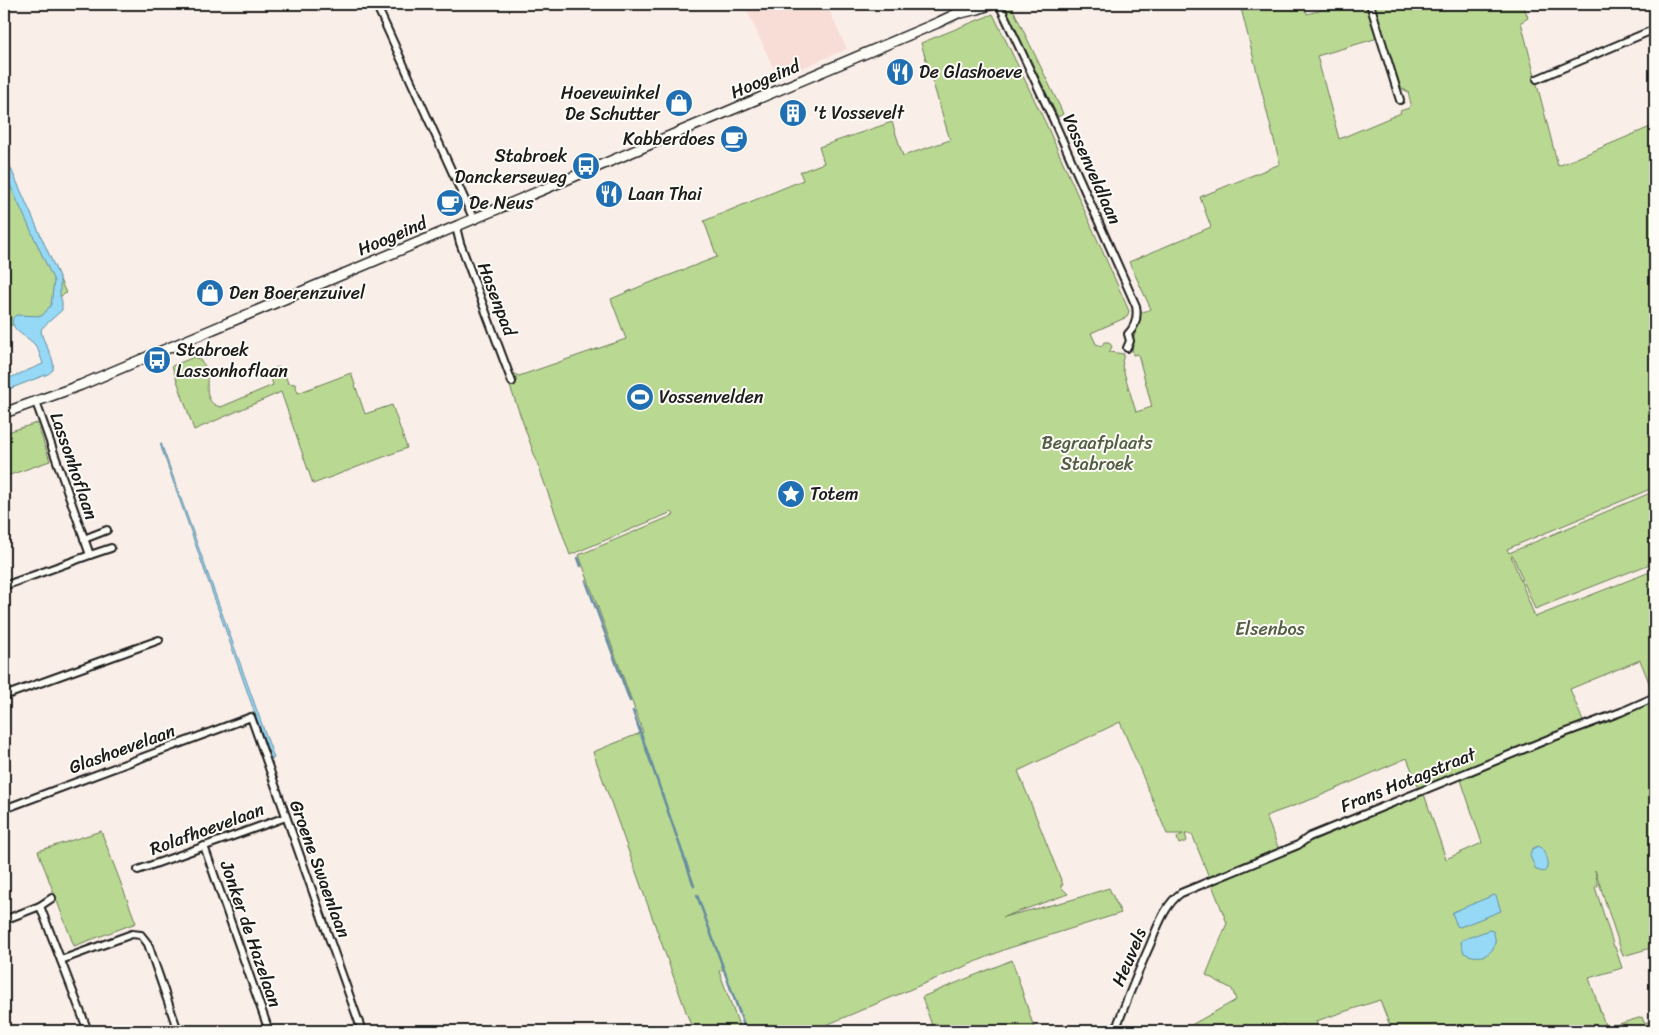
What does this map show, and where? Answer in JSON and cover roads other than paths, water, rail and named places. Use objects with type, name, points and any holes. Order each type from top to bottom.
[{"type":"main road","name":"Hoogeind","points":[[4,413],[81,385],[474,220],[956,14],[972,4]]},
{"type":"main road","name":"Hoogeind","points":[[956,14],[992,4]]},
{"type":"street","points":[[376,4],[474,220]]},
{"type":"street","name":"Vossenveldlaan","points":[[999,4],[1053,119],[1136,306],[1136,318],[1128,334],[1130,341],[1126,348]]},
{"type":"street","points":[[1370,4],[1400,100]]},
{"type":"street","points":[[1537,79],[1655,29]]},
{"type":"street","name":"Hasenpad","points":[[456,227],[460,243],[512,382]]},
{"type":"street","name":"Lassonhoflaan","points":[[36,402],[90,555]]},
{"type":"street","name":"Lassonhoflaan","points":[[84,539],[108,530]]},
{"type":"street","points":[[4,586],[111,548]]},
{"type":"street","points":[[4,696],[159,640]]},
{"type":"street","name":"Frans Hotagstraat","points":[[1175,897],[1181,892],[1298,845],[1309,837],[1546,740],[1622,712],[1655,697]]},
{"type":"street","name":"Glashoevelaan","points":[[4,809],[251,717]]},
{"type":"street","name":"Groene Swaenlaan","points":[[251,717],[362,1031]]},
{"type":"street","name":"Rolafhoevelaan","points":[[138,870],[286,817]]},
{"type":"street","name":"Jonker de Hazelaan","points":[[204,846],[269,1031]]},
{"type":"street","name":"Heuvels","points":[[1115,1031],[1132,985],[1153,938],[1168,906],[1175,897]]},
{"type":"street","points":[[4,920],[40,906],[52,898]]},
{"type":"street","points":[[40,906],[88,1031]]},
{"type":"street","points":[[61,960],[132,934],[141,935],[148,944],[178,1031]]},
{"type":"water","points":[[4,153],[60,279],[62,310],[41,330],[53,360],[53,370],[48,374],[4,391],[4,375],[7,379],[43,364],[36,347],[17,331],[12,319],[16,315],[42,316],[51,305],[54,281],[4,172]]},
{"type":"water","points":[[161,443],[274,758],[271,759]]},
{"type":"water","points":[[1538,846],[1543,849],[1547,861],[1547,867],[1544,872],[1536,870],[1530,856],[1532,849]]},
{"type":"water","points":[[1494,895],[1501,911],[1460,927],[1457,926],[1453,912]]},
{"type":"water","points":[[1489,930],[1493,931],[1495,940],[1490,952],[1482,956],[1464,953],[1462,940]]},
{"type":"waterway","points":[[578,558],[581,566]]},
{"type":"waterway","points":[[586,581],[630,701]]},
{"type":"waterway","points":[[633,711],[694,886]]},
{"type":"waterway","points":[[697,895],[746,1031]]},
{"type":"place","name":"De Glashoeve","points":[[900,72]]},
{"type":"place","name":"Hoevewinkel De Schutter","points":[[679,103]]},
{"type":"place","name":"'t Vossevelt","points":[[793,113]]},
{"type":"place","name":"Kabberdoes","points":[[734,139]]},
{"type":"place","name":"Stabroek Danckerseweg","points":[[586,166]]},
{"type":"place","name":"Laan Thai","points":[[609,194]]},
{"type":"place","name":"De Neus","points":[[450,203]]},
{"type":"place","name":"Den Boerenzuivel","points":[[210,293]]},
{"type":"place","name":"Stabroek Lassonhoflaan","points":[[157,360]]},
{"type":"place","name":"Vossenvelden","points":[[640,397]]},
{"type":"place","name":"Totem","points":[[791,494]]},
{"type":"park label","name":"Begraafplaats Stabroek","points":[[1097,453]]},
{"type":"park label","name":"Elsenbos","points":[[1270,629]]}]
